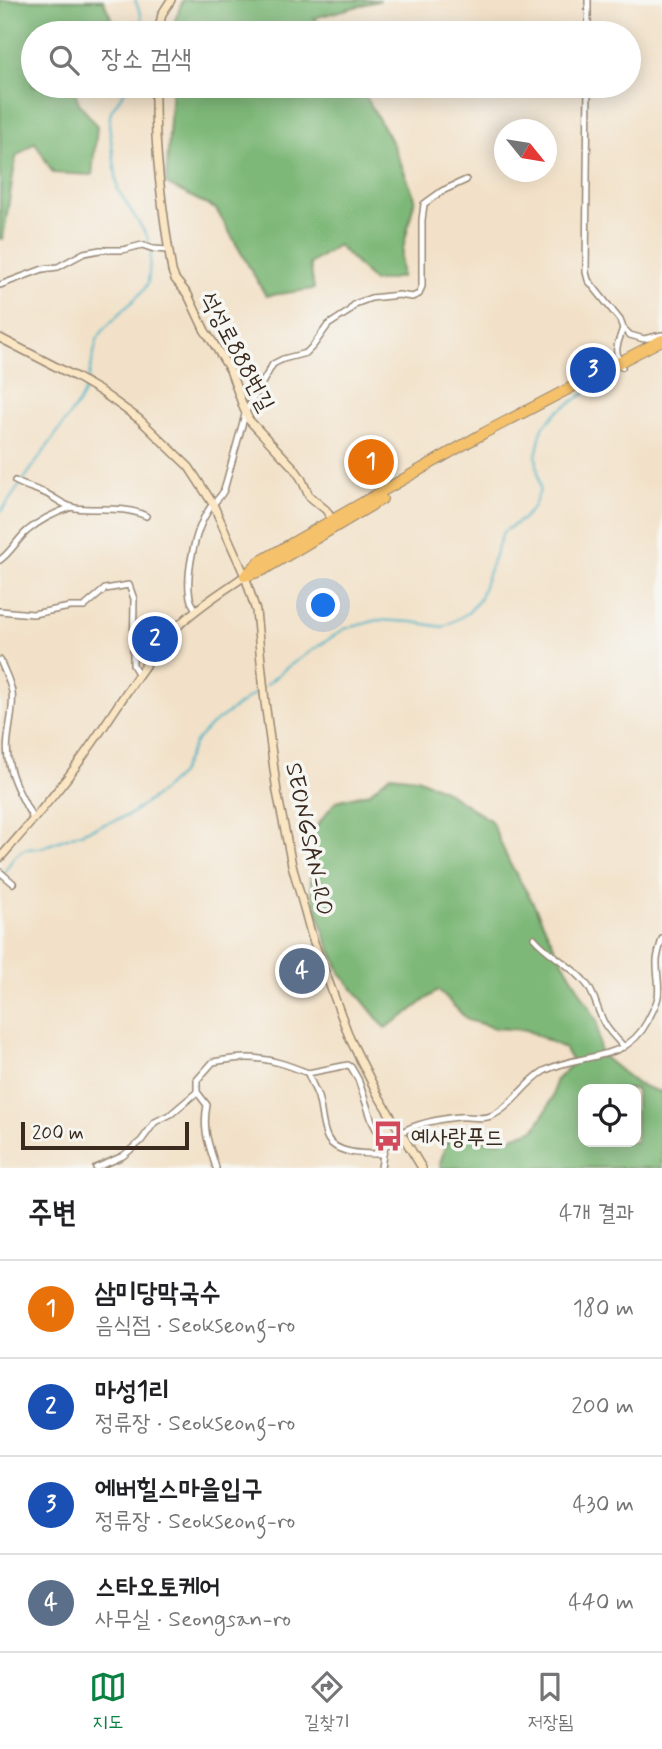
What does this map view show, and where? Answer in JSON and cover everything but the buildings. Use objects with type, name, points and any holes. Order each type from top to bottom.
[{"type":"highway","points":[[246,576],[263,570],[334,523],[662,340]]},
{"type":"highway","points":[[621,365],[662,346]]},
{"type":"main road","points":[[161,21],[171,0]]},
{"type":"main road","name":"석성로888번길","points":[[155,98],[158,179],[175,279],[188,295],[201,325],[230,370],[249,420],[294,468],[309,496],[326,510],[334,523]]},
{"type":"main road","points":[[0,338],[95,388],[139,419],[189,467],[213,504],[246,576],[213,596],[181,624],[139,675],[91,746],[0,858]]},
{"type":"main road","name":"SEONGSAN-RO","points":[[246,576],[256,611],[277,792],[292,865],[312,937],[350,1039],[378,1095],[422,1168]]},
{"type":"street","points":[[588,0],[589,21]]},
{"type":"street","points":[[588,98],[586,272],[588,280],[620,320],[622,328],[616,349],[621,365]]},
{"type":"street","points":[[196,611],[191,601],[188,582],[191,555],[202,521],[213,504],[221,498],[245,412],[273,364],[306,353],[328,325],[348,313],[355,304],[371,298],[399,295],[412,297],[419,294],[422,286],[424,204],[442,191],[466,180]]},
{"type":"street","points":[[0,285],[43,269],[58,267],[84,253],[123,250],[144,245],[168,250]]},
{"type":"street","points":[[622,328],[630,335],[644,339],[662,334]]},
{"type":"street","points":[[18,483],[72,507],[106,507],[146,516]]},
{"type":"street","points":[[0,560],[28,530],[72,507]]},
{"type":"street","points":[[0,611],[33,614],[84,607],[106,589],[129,585],[134,599],[133,665],[139,675]]},
{"type":"street","points":[[0,660],[12,691],[7,736],[8,762],[33,819]]},
{"type":"street","points":[[0,872],[13,883]]},
{"type":"street","points":[[534,938],[588,986],[606,1026],[624,1047]]},
{"type":"street","points":[[308,1073],[317,1094],[326,1136],[331,1143],[354,1153],[384,1151],[402,1132],[412,1126],[460,1117],[491,1116],[542,1073],[557,1065],[611,1053],[624,1047],[642,1032],[658,997],[662,939]]},
{"type":"street","points":[[216,1168],[204,1121],[207,1105],[197,1092],[197,1080],[213,1062],[246,1058],[286,1064],[308,1073],[348,1065],[351,1067],[358,1079],[384,1151],[381,1168]]},
{"type":"street","points":[[96,1168],[123,1156],[141,1141],[155,1122],[171,1114],[197,1092]]},
{"type":"green space","points":[[0,0],[103,0],[113,21],[21,21],[21,98],[77,98],[97,126],[92,175],[53,173],[35,142],[16,157],[3,239],[0,239]]},
{"type":"green space","points":[[183,0],[381,0],[314,18],[316,21],[175,20]]},
{"type":"green space","points":[[171,98],[367,98],[393,145],[415,198],[401,257],[401,277],[374,282],[338,245],[310,264],[314,289],[266,296],[216,209],[166,184]]},
{"type":"green space","points":[[390,775],[417,778],[442,789],[491,821],[509,862],[597,1021],[600,1054],[637,1084],[578,1084],[578,1147],[641,1147],[641,1085],[660,1092],[662,1090],[662,1168],[442,1168],[440,1164],[446,1143],[457,1136],[498,1142],[535,1129],[553,1095],[555,1081],[573,1063],[564,1048],[526,1030],[495,1028],[468,1020],[438,990],[385,1028],[341,974],[312,895],[309,863],[313,831],[336,801],[369,793]]},
{"type":"waterway","points":[[135,0],[142,21]]},
{"type":"waterway","points":[[120,98],[111,111],[109,124],[118,190],[147,236],[149,245]]},
{"type":"waterway","points":[[88,381],[97,339],[148,283],[151,251]]},
{"type":"waterway","points":[[266,685],[286,668],[344,629],[378,620],[443,627],[468,613],[479,600],[503,532],[523,519],[534,506],[540,490],[536,456],[542,428],[558,411],[604,381]]},
{"type":"waterway","points":[[0,513],[87,387]]},
{"type":"waterway","points":[[0,880],[13,858],[24,849],[40,848],[129,815],[157,795],[180,774],[195,742],[211,725],[262,688]]},
{"type":"place","name":"에버힐스마을입구","points":[[593,370]]},
{"type":"place","name":"삼미당막국수","points":[[371,462]]},
{"type":"place","name":"마성1리","points":[[155,639]]},
{"type":"place","name":"스타오토케어","points":[[302,971]]},
{"type":"place","name":"예사랑푸드","points":[[388,1136]]}]
